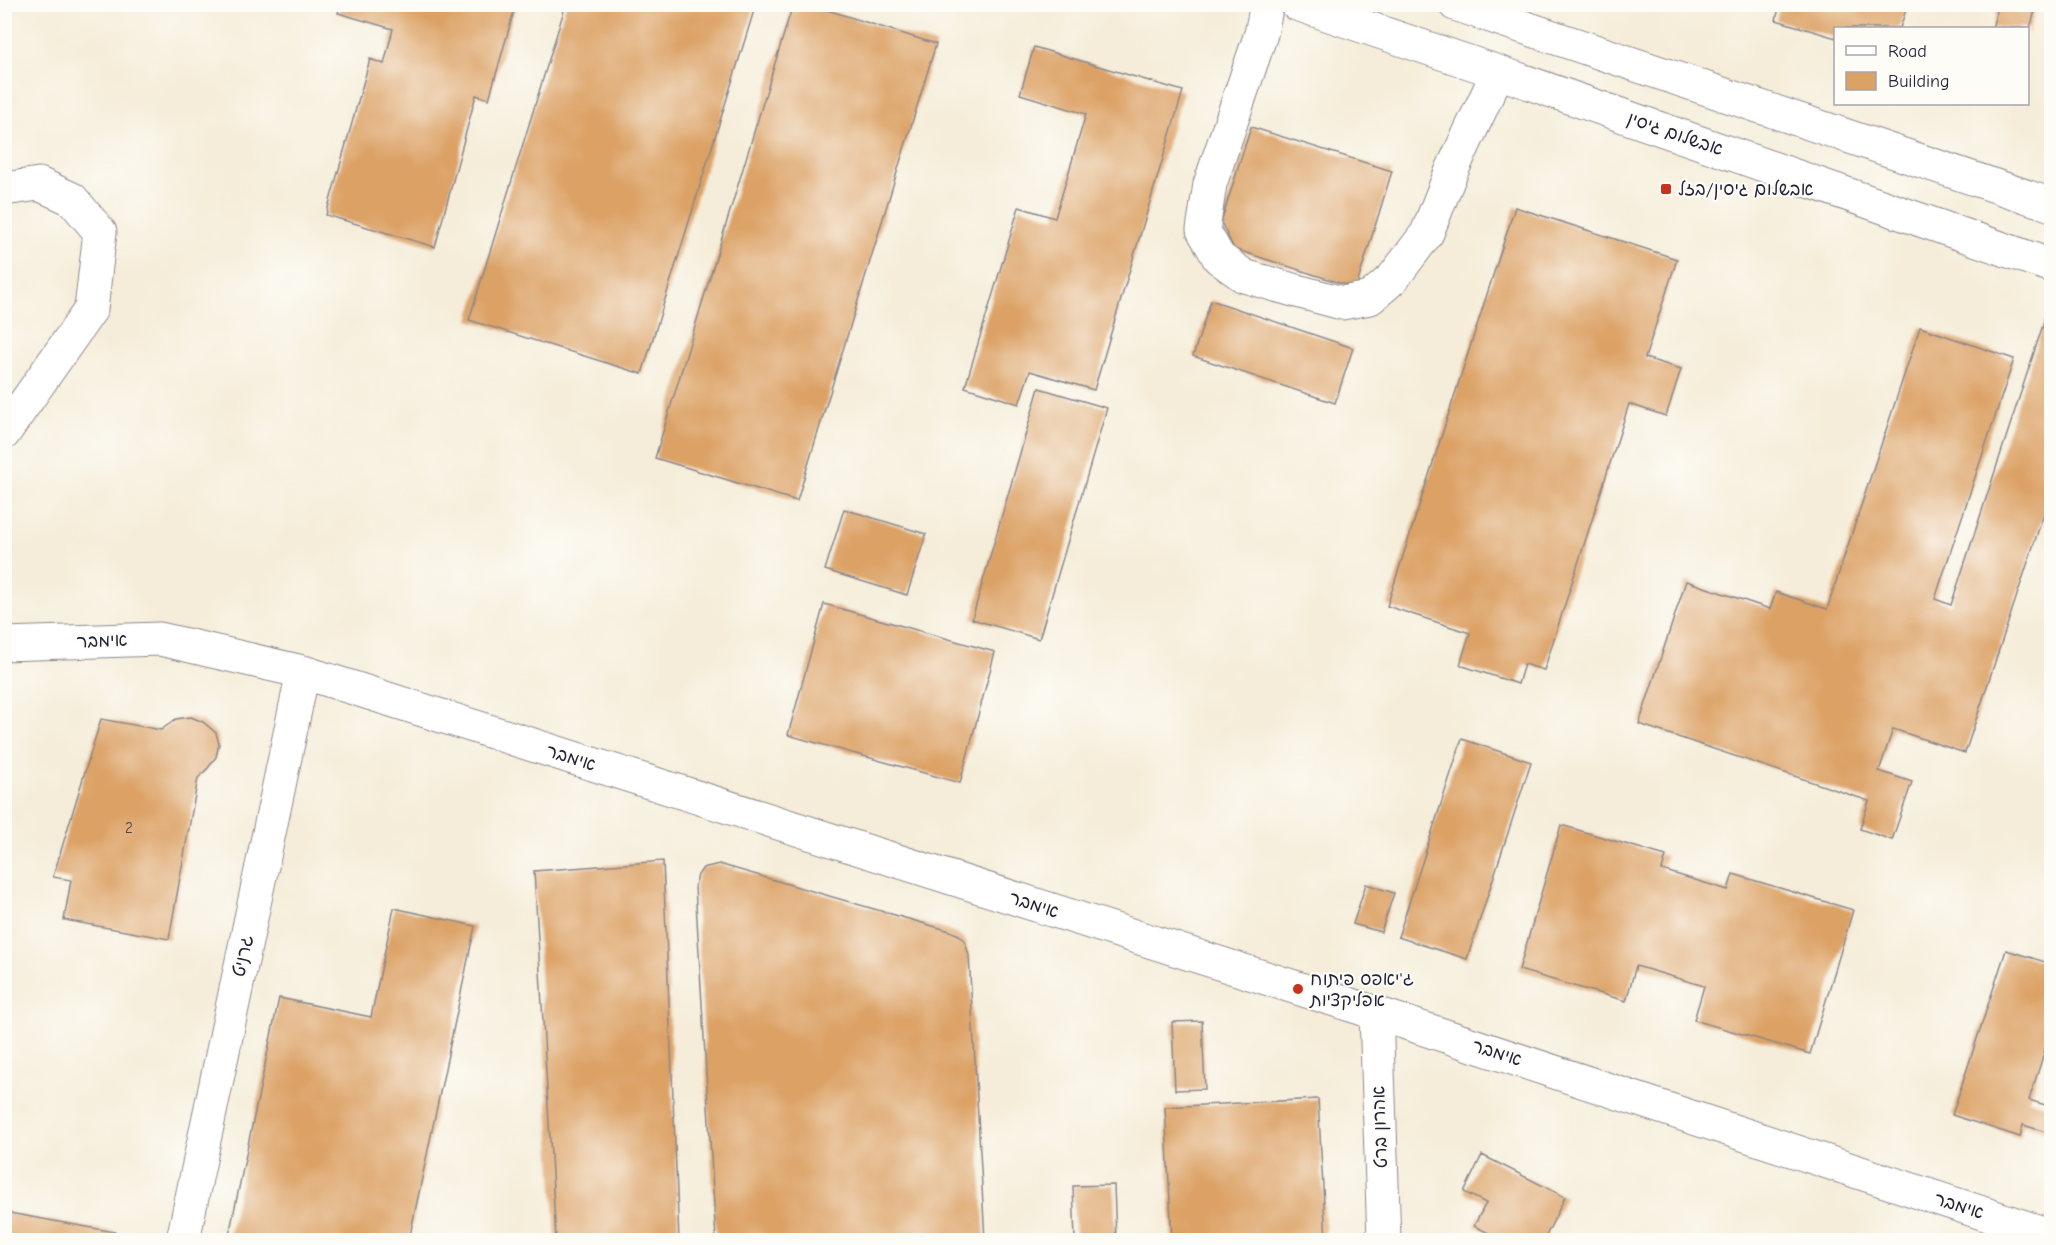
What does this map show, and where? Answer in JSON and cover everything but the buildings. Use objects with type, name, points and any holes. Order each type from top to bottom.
[{"type":"street","points":[[1267,4],[1261,34],[1210,184],[1203,230],[1219,258],[1244,276],[1283,288],[1342,303],[1370,298],[1393,278],[1427,232],[1452,170],[1498,72]]},
{"type":"street","name":"אבשלום גיסין","points":[[1297,4],[2052,266]]},
{"type":"street","points":[[1455,4],[2052,205]]},
{"type":"street","points":[[4,189],[39,184],[72,200],[100,232],[91,309],[4,434]]},
{"type":"street","name":"אימבר","points":[[4,644],[160,639],[303,672],[1376,1013],[2052,1236]]},
{"type":"street","name":"גרניט","points":[[183,1240],[303,672]]},
{"type":"street","name":"אהרון ברט","points":[[1376,1013],[1384,1240]]},
{"type":"place","name":"אבשלום גיסין/בזל","points":[[1666,189]]},
{"type":"place","name":"ג'יאפס פיתוח אפליקציות","points":[[1298,989]]}]
